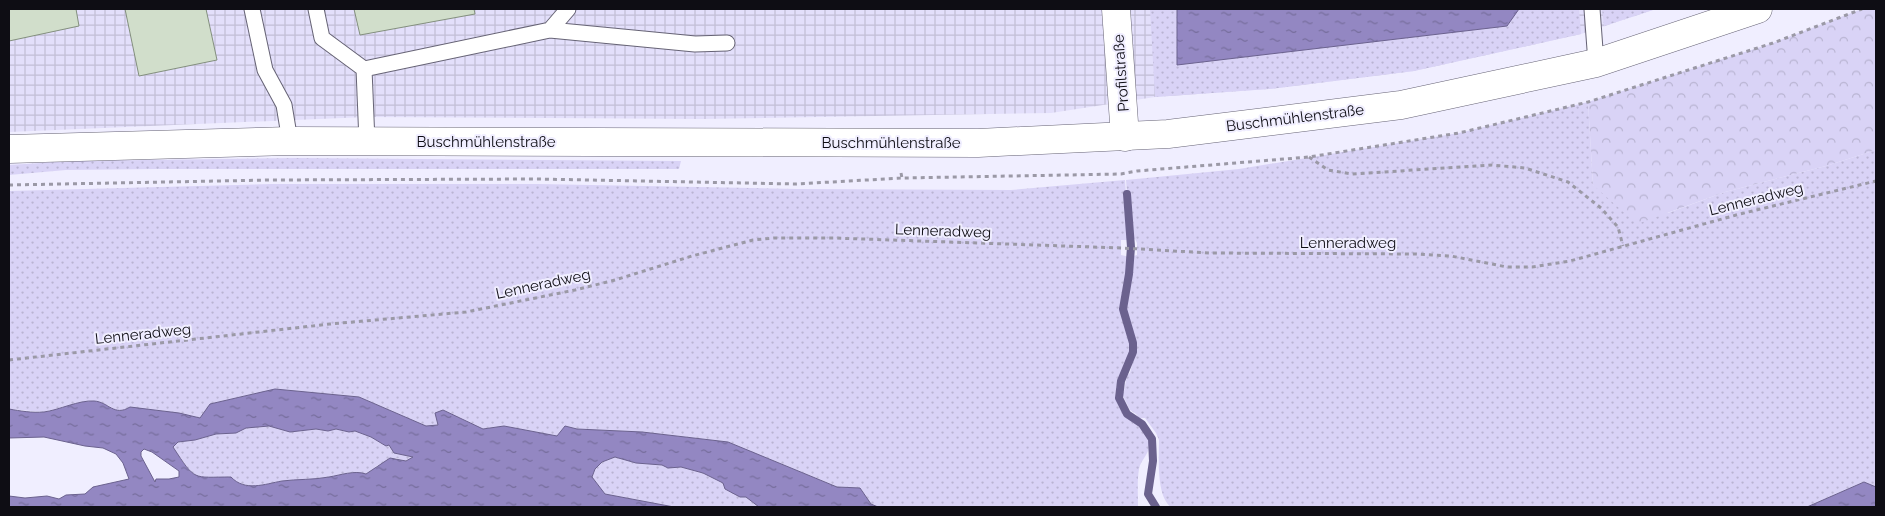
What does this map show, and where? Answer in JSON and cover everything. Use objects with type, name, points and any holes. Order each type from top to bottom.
[{"type":"street","name":"Profilstraße","points":[[1116,9],[1125,137]]},
{"type":"street","name":"Buschmühlenstraße","points":[[9,150],[290,141],[978,143],[1168,134],[1401,105],[1596,63],[1758,9]]},
{"type":"lane","points":[[252,9],[265,70],[284,105],[290,141]]},
{"type":"lane","points":[[316,9],[322,38],[364,69],[550,30],[695,44],[727,43]]},
{"type":"lane","points":[[550,30],[568,9]]},
{"type":"lane","points":[[1592,9],[1596,63]]},
{"type":"lane","points":[[364,69],[367,142]]},
{"type":"path","points":[[1309,157],[1328,170],[1352,174],[1492,165],[1526,168],[1568,182],[1575,187],[1601,208],[1618,227],[1623,246]]},
{"type":"path","points":[[947,172],[948,178]]},
{"type":"path","points":[[901,173],[902,178]]},
{"type":"path","points":[[9,185],[261,180],[518,179],[796,184],[902,178],[1121,174]]},
{"type":"path","name":"Lenneradweg","points":[[9,360],[330,324],[466,312],[575,290],[753,240],[774,238],[834,238],[1137,248],[1208,253],[1451,256],[1507,267],[1532,267],[1570,261],[1876,181]]},
{"type":"shaded area","points":[[9,9],[1656,9],[1581,34],[1414,71],[1269,89],[1155,97],[1051,113],[702,119],[366,117],[9,132]]},
{"type":"green space","points":[[1150,9],[1579,9],[1581,34],[1414,71],[1269,89],[1155,97]]},
{"type":"green space","points":[[1602,9],[1656,9],[1604,26]]},
{"type":"green space","points":[[1862,9],[1876,9],[1876,150],[1826,166],[1725,192],[1637,224],[1593,185],[1588,102],[1773,43]]},
{"type":"green space","points":[[1588,102],[1593,185],[1668,213],[1725,192],[1826,166],[1876,150],[1876,487],[1863,482],[1807,507],[1171,507],[1166,502],[1161,486],[1159,440],[1156,433],[1145,418],[1139,418],[1130,410],[1122,394],[1127,375],[1130,373],[1136,348],[1124,309],[1132,346],[1117,385],[1116,398],[1121,409],[1140,427],[1149,442],[1148,451],[1139,469],[1138,507],[878,507],[871,504],[860,488],[838,487],[728,442],[642,432],[577,429],[566,426],[557,436],[504,426],[483,429],[443,410],[438,425],[426,426],[359,397],[275,389],[211,404],[201,419],[159,410],[115,410],[108,405],[73,405],[43,412],[9,409],[9,191],[272,184],[538,184],[797,189],[1011,190],[1125,180],[1129,240],[1121,240],[1121,255],[1130,257],[1137,255],[1137,243],[1135,239],[1131,240],[1126,180],[1239,169],[1459,133]]},
{"type":"green space","points":[[297,158],[681,161],[679,169],[157,169],[66,170],[9,175],[9,165],[72,161]]},
{"type":"green space","points":[[269,426],[290,432],[316,429],[355,431],[371,437],[386,446],[389,445],[394,453],[413,457],[406,461],[396,458],[376,466],[373,471],[365,474],[351,472],[326,478],[282,481],[267,486],[253,486],[193,475],[173,447],[178,442],[195,440],[216,434],[236,433],[246,428]]},
{"type":"green space","points":[[615,457],[636,463],[662,465],[668,468],[681,467],[703,473],[723,483],[725,489],[746,497],[759,507],[674,507],[605,494],[592,477],[595,469],[600,464]]},
{"type":"water","points":[[1177,9],[1519,9],[1507,26],[1177,65]]},
{"type":"water","points":[[275,389],[359,397],[426,426],[438,425],[435,413],[443,410],[483,429],[504,426],[557,436],[565,426],[577,429],[642,432],[728,442],[837,487],[860,488],[871,504],[878,507],[759,507],[746,497],[740,497],[725,489],[723,483],[703,473],[681,467],[668,468],[662,465],[636,463],[615,457],[602,462],[595,469],[592,477],[605,494],[674,507],[9,507],[9,496],[25,498],[47,496],[59,499],[66,495],[85,494],[93,487],[129,479],[123,463],[116,454],[103,448],[44,437],[9,438],[9,409],[44,412],[82,402],[94,401],[116,410],[124,410],[130,407],[179,413],[200,418],[210,404]],"holes":[[[269,426],[290,432],[316,429],[355,431],[371,437],[386,446],[389,445],[394,453],[413,457],[406,461],[390,458],[366,474],[352,473],[249,486],[237,482],[231,477],[202,477],[196,475],[186,466],[173,447],[178,442],[195,440],[216,434],[236,433],[246,428]],[[144,449],[152,452],[179,471],[179,477],[156,479],[155,482],[141,456],[141,452]]]},
{"type":"water","points":[[1864,482],[1876,487],[1876,507],[1807,507]]},
{"type":"building","points":[[9,9],[76,9],[79,26],[9,41]]},
{"type":"building","points":[[125,9],[206,9],[217,60],[139,76]]},
{"type":"building","points":[[354,9],[474,9],[475,14],[360,35]]},
{"type":"waterway","points":[[1127,194],[1131,247],[1123,309],[1133,343],[1133,352],[1121,381],[1119,398],[1127,414],[1142,424],[1152,439],[1153,461],[1148,494],[1156,507]]}]
